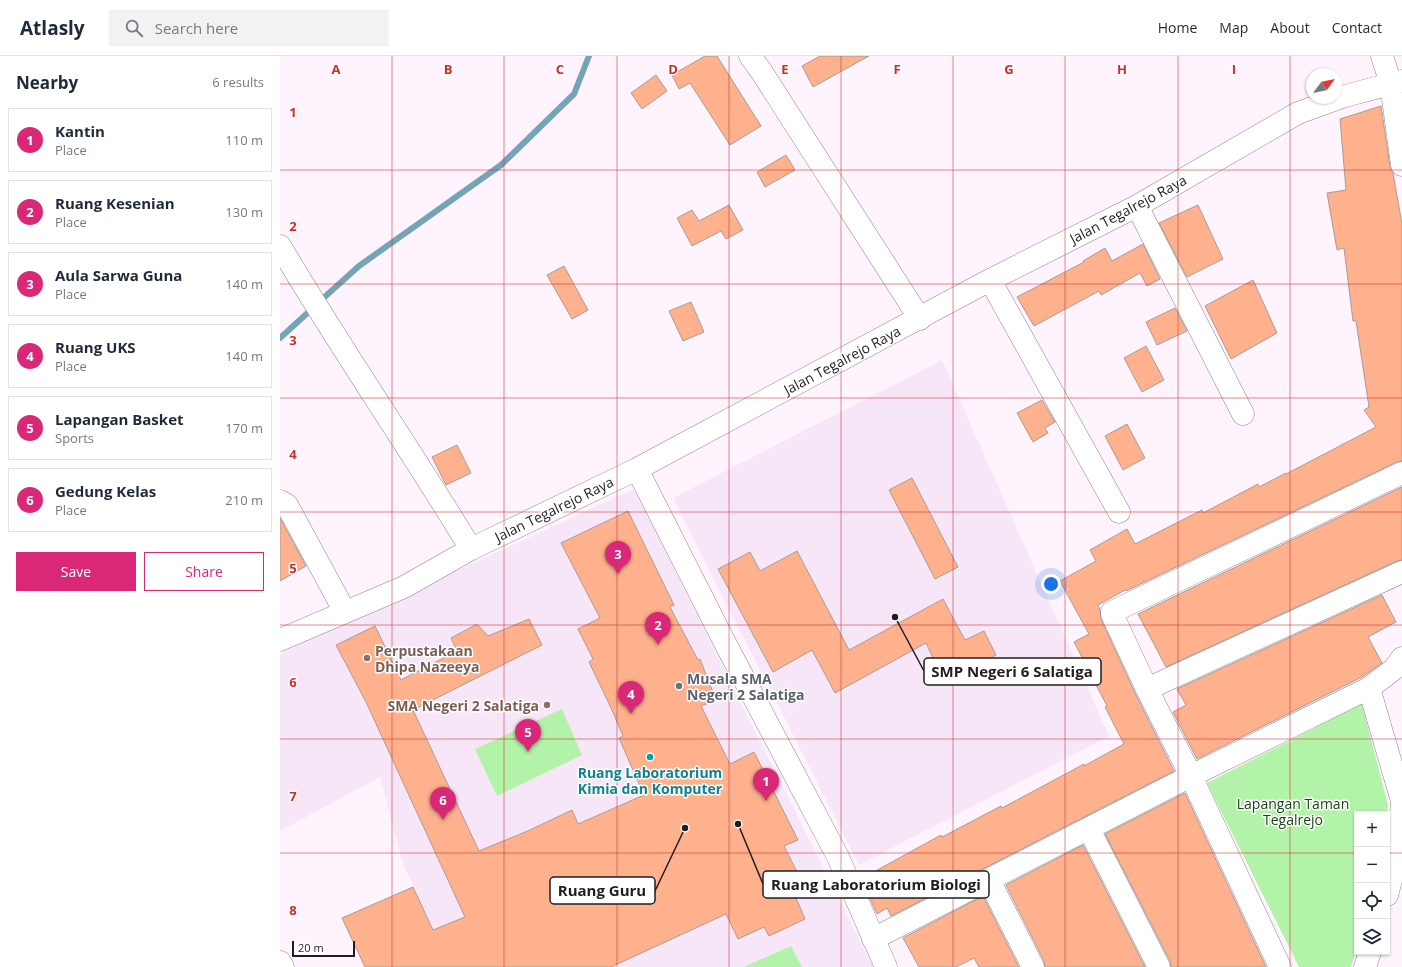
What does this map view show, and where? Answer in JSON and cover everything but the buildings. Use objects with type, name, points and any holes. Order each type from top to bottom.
[{"type":"street","points":[[750,56],[920,319]]},
{"type":"street","points":[[1382,56],[1397,83],[1402,165]]},
{"type":"street","name":"Jalan Tegalrejo Raya","points":[[280,640],[404,587],[471,549],[638,469],[920,319],[990,280],[1137,206],[1298,113],[1345,96],[1397,83]]},
{"type":"street","points":[[1137,206],[1243,414]]},
{"type":"street","points":[[280,246],[471,549]]},
{"type":"street","points":[[990,280],[1119,512]]},
{"type":"street","points":[[638,469],[723,639],[838,857],[886,967]]},
{"type":"street","points":[[1280,967],[1191,776],[1147,689],[1112,612],[1402,473]]},
{"type":"street","points":[[280,501],[287,505],[345,612]]},
{"type":"street","points":[[1147,689],[1402,572]]},
{"type":"street","points":[[873,939],[1191,776],[1368,688],[1400,666]]},
{"type":"street","points":[[1368,688],[1402,801],[1398,853],[1390,883]]},
{"type":"street","points":[[1089,829],[1159,967]]},
{"type":"street","points":[[990,880],[1032,967]]},
{"type":"street","points":[[1365,967],[1369,955]]},
{"type":"street","points":[[280,962],[283,967]]},
{"type":"shaded area","points":[[942,360],[1109,736],[859,865],[673,498]]},
{"type":"shaded area","name":"SMA Negeri 2 Salatiga","points":[[634,489],[873,967],[451,967],[403,864],[380,777],[280,831],[280,654],[322,633]]},
{"type":"green space","name":"Lapangan Taman Tegalrejo","points":[[1362,704],[1388,805],[1387,811],[1354,811],[1355,955],[1351,967],[1299,967],[1207,783]]},
{"type":"green space","points":[[562,709],[582,755],[497,796],[475,749]]},
{"type":"green space","points":[[791,946],[802,967],[744,967]]},
{"type":"waterway","points":[[319,302],[359,266],[501,165],[574,94],[589,56]]},
{"type":"waterway","points":[[280,338],[313,308]]},
{"type":"place","name":"Aula Sarwa Guna","points":[[618,574]]},
{"type":"place","name":"SMP Negeri 6 Salatiga","points":[[895,617]]},
{"type":"place","name":"Ruang Kesenian","points":[[658,645]]},
{"type":"place","name":"Perpustakaan Dhipa Nazeeya","points":[[367,658]]},
{"type":"place","name":"Musala SMA Negeri 2 Salatiga","points":[[679,686]]},
{"type":"place","name":"SMA Negeri 2 Salatiga","points":[[547,705]]},
{"type":"place","name":"Ruang UKS","points":[[631,714]]},
{"type":"place","name":"Lapangan Basket","points":[[528,752]]},
{"type":"place","name":"Ruang Laboratorium Kimia dan Komputer","points":[[650,757]]},
{"type":"place","name":"Kantin","points":[[766,801]]},
{"type":"place","name":"Gedung Kelas","points":[[443,820]]},
{"type":"place","name":"Ruang Laboratorium Biologi","points":[[738,824]]},
{"type":"place","name":"Ruang Guru","points":[[685,828]]}]
